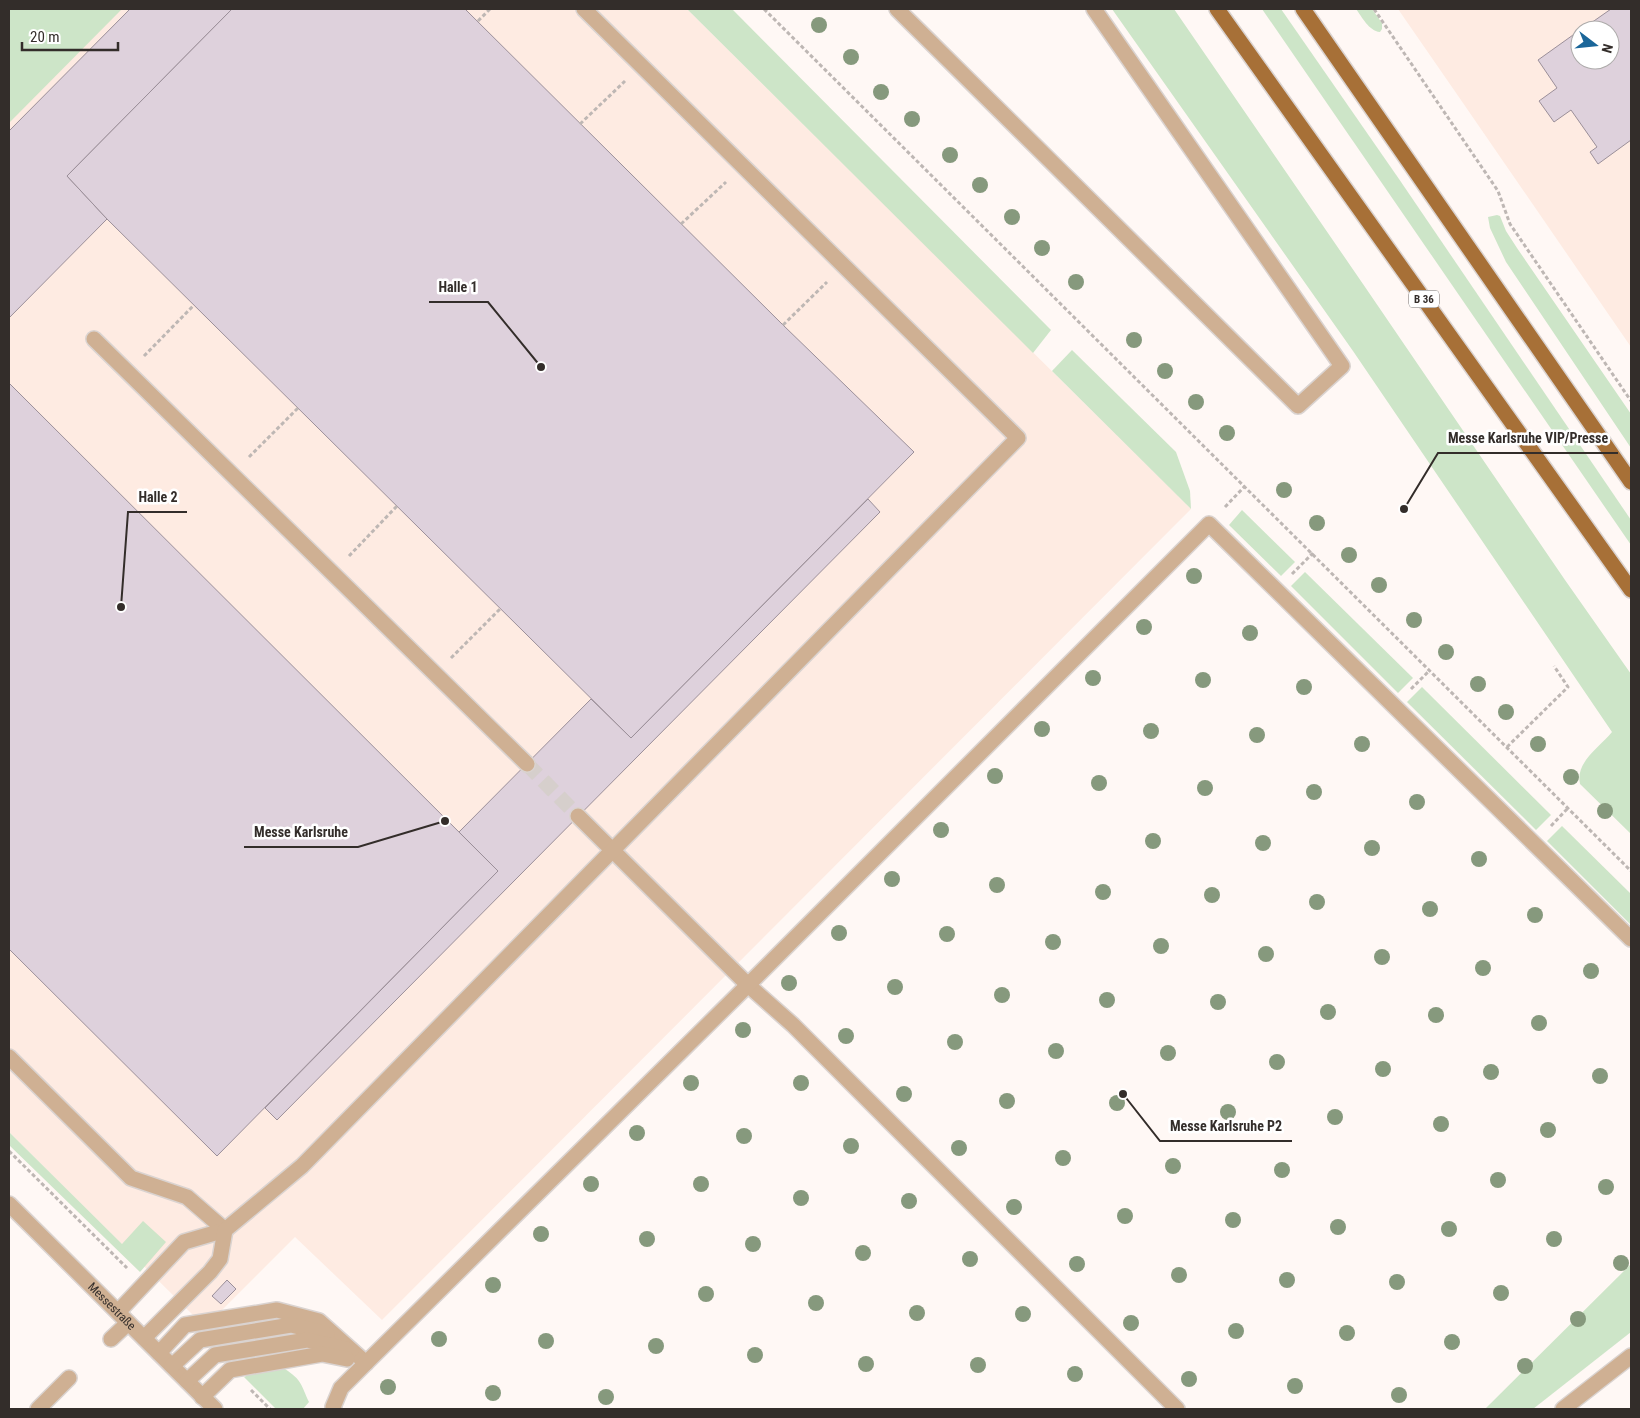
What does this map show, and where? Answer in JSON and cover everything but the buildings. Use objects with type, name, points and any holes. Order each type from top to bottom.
[{"type":"main road","name":"B 36","points":[[1217,9],[1631,590]]},
{"type":"main road","points":[[1303,9],[1631,482]]},
{"type":"street","points":[[118,1312],[184,1242],[225,1230],[302,1166],[1018,438],[584,9]]},
{"type":"street","points":[[897,9],[1298,406],[1342,366],[1094,9]]},
{"type":"street","points":[[94,339],[527,764]]},
{"type":"street","points":[[334,1409],[333,1407],[341,1388],[748,985],[1209,524],[1631,939]]},
{"type":"street","points":[[578,816],[748,985],[793,1026],[1177,1409]]},
{"type":"street","points":[[9,1057],[132,1178],[187,1197],[225,1230]]},
{"type":"street","name":"Messestraße","points":[[9,1204],[215,1409]]},
{"type":"street","points":[[144,1338],[210,1272],[220,1259],[225,1230]]},
{"type":"street","points":[[158,1353],[185,1325],[277,1310],[320,1321],[366,1363]]},
{"type":"street","points":[[111,1339],[128,1323]]},
{"type":"street","points":[[172,1366],[200,1340],[291,1326],[336,1336]]},
{"type":"street","points":[[187,1382],[215,1355],[307,1340],[352,1351]]},
{"type":"street","points":[[202,1397],[230,1370],[322,1354],[366,1363]]},
{"type":"street","points":[[1563,1409],[1631,1356]]},
{"type":"street","points":[[38,1409],[69,1378]]},
{"type":"path","points":[[478,21],[490,9]]},
{"type":"path","points":[[764,9],[1631,871]]},
{"type":"path","points":[[1374,9],[1498,191],[1510,224],[1631,401]]},
{"type":"path","points":[[580,124],[641,66]]},
{"type":"path","points":[[681,224],[744,166]]},
{"type":"path","points":[[783,325],[844,265]]},
{"type":"path","points":[[128,372],[194,305]]},
{"type":"path","points":[[231,474],[298,408]]},
{"type":"path","points":[[333,573],[397,506]]},
{"type":"path","points":[[436,674],[500,609]]},
{"type":"path","points":[[1507,747],[1568,687],[1554,666]]},
{"type":"shaded area","points":[[9,9],[687,9],[1191,509],[382,1320],[295,1237],[218,1314],[197,1319],[9,1132]]},
{"type":"shaded area","points":[[1398,9],[1631,9],[1631,347]]},
{"type":"green space","points":[[9,9],[122,9],[9,123]]},
{"type":"green space","points":[[687,9],[732,9],[1051,330],[1033,353]]},
{"type":"green space","points":[[1112,9],[1174,9],[1631,674],[1631,834],[1580,784],[1579,776],[1585,762],[1612,732],[1353,351]]},
{"type":"green space","points":[[1262,9],[1281,9],[1399,179],[1631,520],[1631,545]]},
{"type":"green space","points":[[1356,9],[1372,9],[1382,23],[1380,32],[1372,29]]},
{"type":"green space","points":[[1500,216],[1506,231],[1517,248],[1631,414],[1631,448],[1506,262],[1490,228],[1488,217]]},
{"type":"green space","points":[[1072,350],[1176,452],[1190,491],[1191,509],[1052,371]]},
{"type":"green space","points":[[1242,510],[1295,562],[1281,576],[1229,525]]},
{"type":"green space","points":[[1305,572],[1413,678],[1398,693],[1291,586]]},
{"type":"green space","points":[[1422,687],[1551,815],[1536,830],[1407,702]]},
{"type":"green space","points":[[1562,826],[1631,894],[1631,925],[1547,841]]},
{"type":"green space","points":[[9,1132],[122,1244],[143,1221],[166,1242],[140,1272],[9,1145]]},
{"type":"green space","points":[[1631,1264],[1631,1332],[1533,1409],[1485,1409]]},
{"type":"green space","points":[[285,1369],[298,1380],[309,1402],[303,1409],[276,1409],[244,1377],[257,1371]]},
{"type":"tunnel","points":[[527,764],[578,816]]},
{"type":"place","name":"Halle 1","points":[[541,367]]},
{"type":"place","name":"Messe Karlsruhe VIP/Presse","points":[[1404,509]]},
{"type":"place","name":"Halle 2","points":[[121,607]]},
{"type":"place","name":"Messe Karlsruhe","points":[[445,821]]},
{"type":"place","name":"Messe Karlsruhe P2","points":[[1123,1094]]}]
